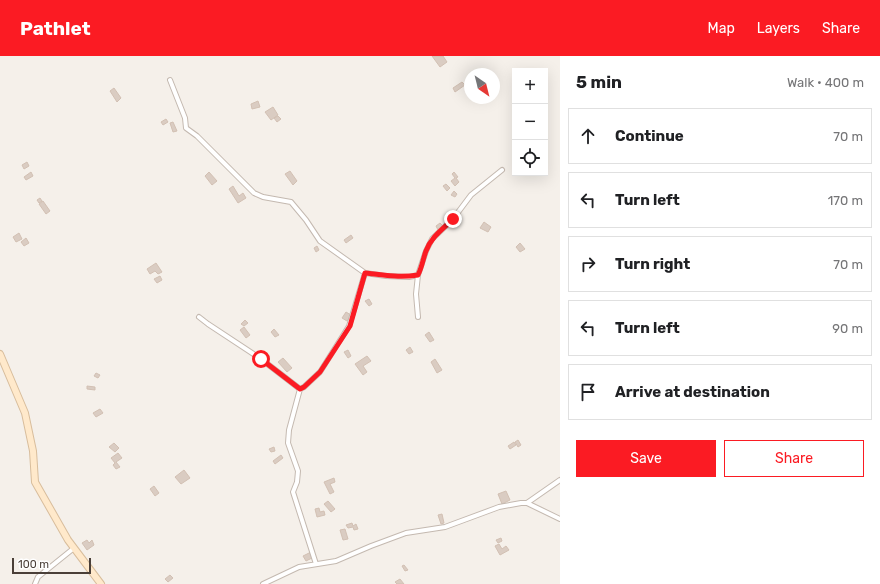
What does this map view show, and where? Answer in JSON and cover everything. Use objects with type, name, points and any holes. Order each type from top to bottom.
[{"type":"main road","points":[[0,354],[25,413],[33,451],[35,482],[74,548],[100,584]]},
{"type":"street","points":[[170,80],[185,118],[186,128],[197,136],[254,193],[263,197],[291,202],[306,220],[320,241],[365,273],[409,277],[418,275]]},
{"type":"street","points":[[418,317],[416,294],[418,275],[421,270],[426,251],[432,239],[453,219],[471,195],[502,170]]},
{"type":"street","points":[[316,564],[293,492],[297,482],[298,471],[288,443],[289,430],[300,389],[320,372],[350,326],[365,273]]},
{"type":"street","points":[[199,317],[261,359],[300,389]]},
{"type":"street","points":[[527,503],[560,480]]},
{"type":"street","points":[[263,584],[299,567],[336,561],[406,533],[445,527],[499,507],[527,503],[560,519]]},
{"type":"street","points":[[35,584],[38,576],[74,548]]},
{"type":"building","points":[[432,56],[443,56],[447,62],[440,67]]},
{"type":"building","points":[[462,82],[464,84],[464,86],[455,92],[453,88]]},
{"type":"building","points":[[114,88],[121,98],[117,102],[110,91]]},
{"type":"building","points":[[258,101],[260,107],[252,109],[251,104]]},
{"type":"building","points":[[273,107],[278,115],[271,120],[265,112]]},
{"type":"building","points":[[278,116],[281,119],[277,122],[274,118]]},
{"type":"building","points":[[166,119],[168,122],[163,125],[161,122]]},
{"type":"building","points":[[173,122],[177,131],[173,132],[170,123]]},
{"type":"building","points":[[27,162],[29,166],[24,169],[22,165]]},
{"type":"building","points":[[290,171],[297,181],[293,185],[285,174]]},
{"type":"building","points":[[31,172],[33,176],[26,180],[24,177]]},
{"type":"building","points":[[209,172],[217,181],[212,185],[205,176]]},
{"type":"building","points":[[454,172],[458,177],[456,178],[459,182],[455,186],[451,181],[455,178],[452,174]]},
{"type":"building","points":[[446,184],[450,188],[447,191],[443,186]]},
{"type":"building","points":[[233,186],[239,196],[243,193],[246,198],[238,203],[229,189]]},
{"type":"building","points":[[454,191],[457,194],[455,197],[451,195]]},
{"type":"building","points":[[40,198],[42,201],[39,203],[37,200]]},
{"type":"building","points":[[43,201],[50,211],[46,214],[39,204]]},
{"type":"building","points":[[484,222],[491,227],[488,232],[480,228]]},
{"type":"building","points":[[440,223],[443,226],[438,230],[436,226]]},
{"type":"building","points":[[19,233],[22,239],[16,242],[13,237]]},
{"type":"building","points":[[351,235],[353,238],[346,243],[344,240]]},
{"type":"building","points":[[26,238],[29,243],[24,246],[21,242]]},
{"type":"building","points":[[520,243],[525,249],[520,252],[516,247]]},
{"type":"building","points":[[317,246],[319,250],[316,252],[314,248]]},
{"type":"building","points":[[156,263],[162,272],[158,274],[155,271],[150,274],[147,269]]},
{"type":"building","points":[[160,276],[162,280],[157,283],[154,279]]},
{"type":"building","points":[[369,299],[372,304],[369,306],[365,301]]},
{"type":"building","points":[[346,312],[351,315],[347,321],[342,318]]},
{"type":"building","points":[[245,320],[248,323],[244,326],[241,324]]},
{"type":"building","points":[[244,327],[250,335],[246,338],[240,330]]},
{"type":"building","points":[[274,329],[279,335],[275,337],[271,332]]},
{"type":"building","points":[[429,332],[434,340],[430,342],[425,335]]},
{"type":"building","points":[[410,347],[413,352],[409,354],[406,350]]},
{"type":"building","points":[[348,350],[351,356],[348,358],[344,352]]},
{"type":"building","points":[[367,356],[371,361],[363,366],[367,372],[363,375],[355,364]]},
{"type":"building","points":[[283,358],[292,368],[287,372],[278,362]]},
{"type":"building","points":[[435,359],[442,370],[437,373],[431,362]]},
{"type":"building","points":[[96,373],[100,375],[98,378],[94,376]]},
{"type":"building","points":[[87,386],[95,387],[95,390],[87,389]]},
{"type":"building","points":[[100,409],[103,413],[96,417],[93,413]]},
{"type":"building","points":[[518,440],[521,445],[518,447],[515,442]]},
{"type":"building","points":[[514,442],[516,445],[510,449],[508,446]]},
{"type":"building","points":[[114,443],[119,448],[115,452],[109,447]]},
{"type":"building","points":[[274,447],[275,451],[271,452],[269,449]]},
{"type":"building","points":[[118,453],[122,458],[116,462],[120,467],[116,469],[113,465],[115,463],[111,458]]},
{"type":"building","points":[[281,455],[283,458],[275,464],[273,461]]},
{"type":"building","points":[[184,470],[190,478],[181,484],[175,477]]},
{"type":"building","points":[[334,478],[335,482],[330,484],[334,492],[330,494],[324,482]]},
{"type":"building","points":[[154,486],[159,493],[155,496],[150,489]]},
{"type":"building","points":[[506,491],[510,500],[502,504],[498,494]]},
{"type":"building","points":[[328,501],[335,509],[331,512],[324,504]]},
{"type":"building","points":[[319,508],[320,512],[324,511],[325,515],[317,517],[315,509]]},
{"type":"building","points":[[442,514],[444,523],[441,524],[438,515]]},
{"type":"building","points":[[352,523],[353,526],[356,524],[358,529],[354,530],[353,527],[348,528],[346,525]]},
{"type":"building","points":[[345,529],[348,539],[343,540],[340,530]]},
{"type":"building","points":[[501,538],[502,541],[498,543],[496,540]]},
{"type":"building","points":[[87,540],[89,543],[92,540],[94,545],[87,550],[82,543]]},
{"type":"building","points":[[499,544],[502,549],[506,546],[509,550],[500,555],[495,546]]},
{"type":"building","points":[[311,552],[314,557],[306,561],[303,556]]},
{"type":"building","points":[[44,563],[47,566],[42,569],[40,566]]},
{"type":"building","points":[[404,565],[408,570],[405,571],[402,566]]},
{"type":"building","points":[[170,575],[173,578],[168,582],[165,579]]},
{"type":"building","points":[[400,579],[404,584],[397,584],[395,582]]},
{"type":"route","points":[[261,359],[300,389],[304,387],[320,372],[350,326],[365,273],[409,277],[418,275],[421,270],[426,251],[432,239],[453,219]]}]
